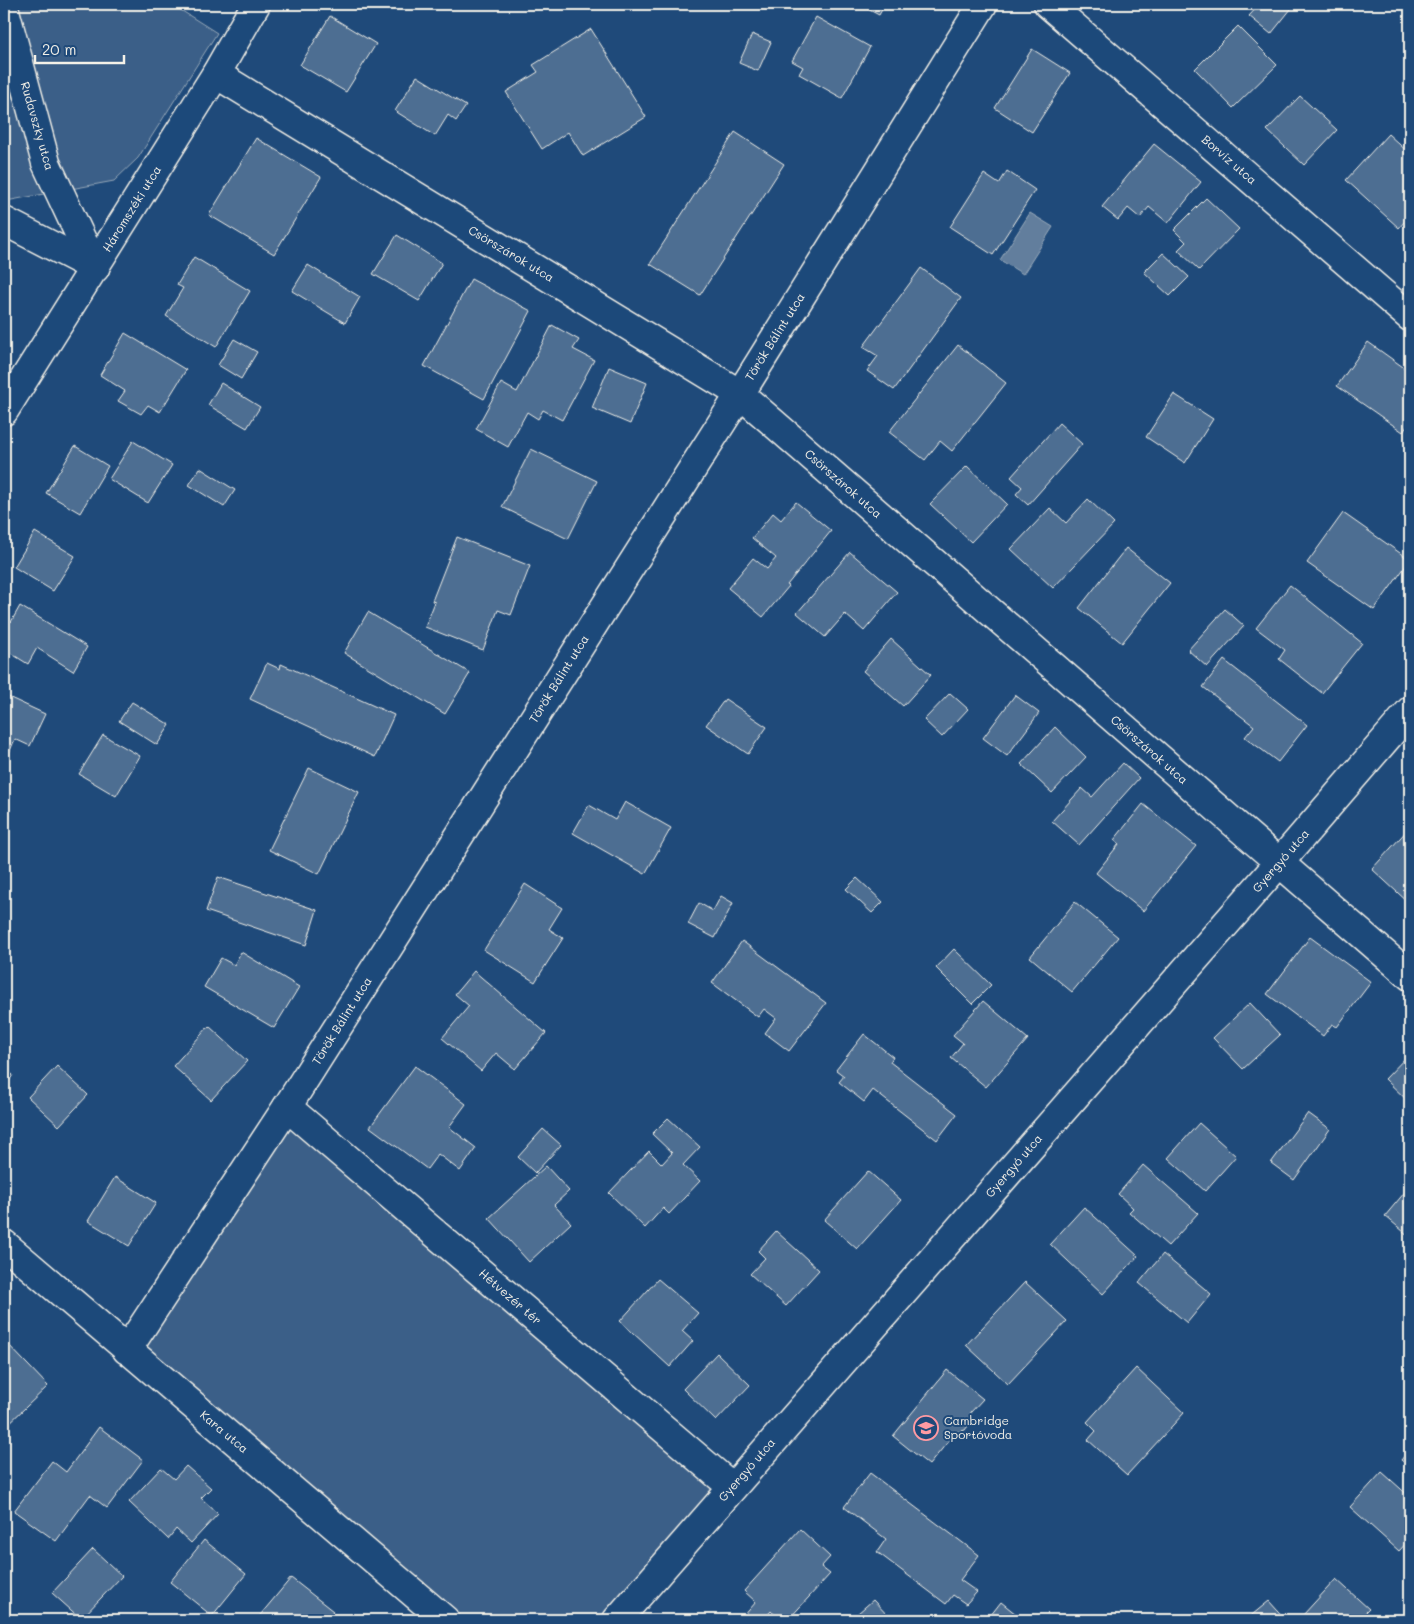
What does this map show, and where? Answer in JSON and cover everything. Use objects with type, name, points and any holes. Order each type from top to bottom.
[{"type":"street","name":"Háromszéki utca","points":[[4,411],[216,74],[256,4]]},
{"type":"street","name":"Török Bálint utca","points":[[127,1350],[287,1107],[740,394],[983,4]]},
{"type":"street","name":"Borvíz utca","points":[[1048,4],[1410,317]]},
{"type":"street","name":"Rudavszky utca","points":[[4,7],[46,163],[95,268]]},
{"type":"street","name":"Csörszárok utca","points":[[216,74],[740,394],[1410,976]]},
{"type":"street","points":[[4,221],[95,268]]},
{"type":"street","name":"Gyergyó utca","points":[[617,1620],[1410,711]]},
{"type":"street","name":"Hétvezér tér","points":[[287,1107],[732,1488]]},
{"type":"street","name":"Kara utca","points":[[4,1244],[445,1620]]},
{"type":"shaded area","points":[[4,4],[171,4],[217,33],[138,158],[114,181],[6,201],[4,199]]},
{"type":"shaded area","points":[[1030,213],[1053,227],[1023,274],[1000,260]]},
{"type":"shaded area","points":[[287,1107],[732,1487],[617,1620],[445,1620],[127,1350]]},
{"type":"building","points":[[858,4],[885,4],[879,15]]},
{"type":"building","points":[[1260,4],[1295,4],[1271,34],[1249,16]]},
{"type":"building","points":[[330,16],[376,44],[346,92],[300,65]]},
{"type":"building","points":[[816,17],[870,47],[842,98],[799,74],[803,67],[792,61]]},
{"type":"building","points":[[1238,26],[1277,65],[1233,108],[1195,69]]},
{"type":"building","points":[[591,29],[646,117],[583,156],[568,132],[542,149],[506,92],[538,72],[533,65]]},
{"type":"building","points":[[752,34],[771,42],[758,71],[739,63]]},
{"type":"building","points":[[1032,49],[1070,73],[1032,132],[995,108]]},
{"type":"building","points":[[417,76],[466,106],[456,121],[448,115],[435,136],[395,111]]},
{"type":"building","points":[[1300,96],[1337,130],[1304,165],[1267,130]]},
{"type":"building","points":[[735,132],[784,164],[700,295],[650,264]]},
{"type":"building","points":[[1388,134],[1410,154],[1410,215],[1399,228],[1346,180]]},
{"type":"building","points":[[256,138],[321,177],[274,254],[209,215]]},
{"type":"building","points":[[1154,144],[1201,182],[1168,223],[1149,207],[1140,218],[1128,208],[1118,220],[1102,207]]},
{"type":"building","points":[[1007,171],[1035,190],[993,255],[950,227],[984,174],[999,184]]},
{"type":"building","points":[[1206,198],[1239,229],[1199,270],[1178,250],[1186,242],[1174,230]]},
{"type":"building","points":[[397,235],[442,263],[419,301],[373,274]]},
{"type":"building","points":[[1163,253],[1189,277],[1170,296],[1144,272]]},
{"type":"building","points":[[194,257],[250,291],[216,347],[166,316],[183,288],[177,285]]},
{"type":"building","points":[[308,265],[360,297],[345,323],[292,291]]},
{"type":"building","points":[[921,268],[961,298],[894,390],[867,371],[878,356],[863,347]]},
{"type":"building","points":[[471,279],[531,311],[484,399],[424,366]]},
{"type":"building","points":[[552,325],[579,340],[573,349],[594,360],[562,420],[543,410],[538,419],[527,412],[508,447],[476,429],[501,383],[517,392]]},
{"type":"building","points":[[125,333],[186,370],[160,412],[148,405],[141,414],[118,401],[125,391],[100,375]]},
{"type":"building","points":[[234,339],[257,352],[241,379],[218,365]]},
{"type":"building","points":[[1368,342],[1410,372],[1410,422],[1403,432],[1337,386]]},
{"type":"building","points":[[958,345],[1006,383],[952,451],[940,441],[925,460],[889,432]]},
{"type":"building","points":[[609,367],[647,383],[630,424],[592,408]]},
{"type":"building","points":[[221,383],[260,407],[247,428],[208,405]]},
{"type":"building","points":[[1174,394],[1213,419],[1185,463],[1146,437]]},
{"type":"building","points":[[1059,423],[1082,444],[1028,505],[1016,494],[1022,487],[1011,477]]},
{"type":"building","points":[[133,441],[172,465],[148,503],[109,479]]},
{"type":"building","points":[[75,446],[108,466],[80,513],[46,493]]},
{"type":"building","points":[[531,449],[597,481],[568,539],[502,507]]},
{"type":"building","points":[[967,466],[1007,504],[971,542],[930,504]]},
{"type":"building","points":[[200,468],[235,490],[224,507],[189,485]]},
{"type":"building","points":[[1088,499],[1114,524],[1053,588],[1011,549],[1050,508],[1066,523]]},
{"type":"building","points":[[796,502],[831,531],[763,617],[728,588],[753,558],[767,569],[776,558],[752,538],[773,513],[781,520]]},
{"type":"building","points":[[1343,513],[1410,560],[1374,610],[1307,563]]},
{"type":"building","points":[[35,532],[75,556],[53,591],[14,567]]},
{"type":"building","points":[[457,537],[530,566],[511,615],[498,610],[483,650],[425,627],[435,602],[432,601]]},
{"type":"building","points":[[1126,548],[1170,583],[1122,643],[1079,608]]},
{"type":"building","points":[[850,552],[897,592],[864,631],[845,614],[825,637],[797,613]]},
{"type":"building","points":[[1290,585],[1362,643],[1322,693],[1279,659],[1285,650],[1256,628]]},
{"type":"building","points":[[20,606],[87,647],[73,671],[37,648],[28,664],[4,649],[4,617],[11,622]]},
{"type":"building","points":[[1225,609],[1244,626],[1207,667],[1188,650]]},
{"type":"building","points":[[368,612],[470,673],[445,714],[344,653]]},
{"type":"building","points":[[891,639],[931,675],[903,706],[863,671]]},
{"type":"building","points":[[1224,660],[1307,725],[1278,762],[1245,737],[1254,726],[1203,687]]},
{"type":"building","points":[[267,663],[280,669],[281,664],[394,715],[375,757],[250,699]]},
{"type":"building","points":[[950,693],[968,709],[942,737],[924,720]]},
{"type":"building","points":[[4,695],[45,714],[30,746],[15,739],[9,753],[4,751]]},
{"type":"building","points":[[1015,695],[1039,713],[1007,756],[983,738]]},
{"type":"building","points":[[725,699],[767,727],[748,754],[706,725]]},
{"type":"building","points":[[132,702],[170,725],[157,745],[119,721]]},
{"type":"building","points":[[1055,727],[1086,757],[1052,793],[1021,764]]},
{"type":"building","points":[[103,735],[140,756],[116,796],[79,774]]},
{"type":"building","points":[[1123,763],[1139,778],[1079,845],[1052,821],[1082,788],[1092,797]]},
{"type":"building","points":[[309,768],[359,792],[319,874],[269,850]]},
{"type":"building","points":[[625,802],[671,828],[645,874],[573,833],[589,805],[615,820]]},
{"type":"building","points":[[1143,804],[1196,846],[1143,911],[1096,873],[1119,844],[1114,840]]},
{"type":"building","points":[[1410,827],[1410,904],[1372,869]]},
{"type":"building","points":[[218,877],[317,910],[306,945],[206,911]]},
{"type":"building","points":[[857,878],[883,902],[872,913],[846,889]]},
{"type":"building","points":[[525,884],[562,908],[549,929],[563,938],[535,982],[484,950]]},
{"type":"building","points":[[721,896],[733,903],[715,938],[688,924],[699,903],[713,911]]},
{"type":"building","points":[[1075,902],[1118,937],[1072,992],[1030,957]]},
{"type":"building","points":[[1310,937],[1371,982],[1337,1027],[1332,1024],[1323,1036],[1267,994]]},
{"type":"building","points":[[742,941],[826,1003],[789,1051],[765,1033],[776,1018],[764,1009],[758,1017],[712,983]]},
{"type":"building","points":[[954,949],[991,985],[972,1004],[936,968]]},
{"type":"building","points":[[241,952],[299,987],[274,1028],[204,987],[221,958],[234,965]]},
{"type":"building","points":[[474,971],[546,1033],[515,1069],[496,1053],[481,1071],[442,1038],[469,1006],[455,994]]},
{"type":"building","points":[[983,1001],[1028,1039],[986,1087],[951,1058],[963,1043],[953,1035]]},
{"type":"building","points":[[1250,1003],[1280,1035],[1243,1069],[1213,1038]]},
{"type":"building","points":[[209,1026],[247,1061],[211,1100],[173,1066]]},
{"type":"building","points":[[864,1034],[893,1057],[890,1062],[957,1114],[937,1140],[873,1090],[864,1102],[839,1082],[844,1076],[836,1070]]},
{"type":"building","points":[[1410,1053],[1410,1103],[1385,1079]]},
{"type":"building","points":[[57,1066],[88,1095],[59,1126],[28,1097]]},
{"type":"building","points":[[415,1066],[466,1104],[449,1127],[476,1148],[460,1171],[438,1154],[427,1169],[370,1127]]},
{"type":"building","points":[[4,1068],[13,1075],[4,1088]]},
{"type":"building","points":[[1308,1113],[1330,1129],[1294,1180],[1271,1163]]},
{"type":"building","points":[[668,1118],[700,1147],[683,1165],[700,1181],[669,1214],[663,1208],[645,1228],[609,1193],[649,1151],[662,1164],[672,1153],[652,1134]]},
{"type":"building","points":[[1199,1123],[1236,1156],[1205,1191],[1168,1158]]},
{"type":"building","points":[[543,1129],[561,1145],[535,1173],[518,1157]]},
{"type":"building","points":[[1143,1165],[1198,1213],[1168,1246],[1129,1212],[1133,1208],[1118,1194]]},
{"type":"building","points":[[546,1166],[569,1191],[554,1205],[571,1223],[529,1262],[489,1218]]},
{"type":"building","points":[[868,1171],[901,1200],[857,1249],[824,1220]]},
{"type":"building","points":[[115,1177],[156,1203],[129,1246],[88,1221]]},
{"type":"building","points":[[1410,1186],[1410,1237],[1385,1216]]},
{"type":"building","points":[[1084,1207],[1138,1256],[1103,1294],[1050,1244]]},
{"type":"building","points":[[776,1231],[819,1270],[786,1306],[750,1274],[765,1258],[758,1251]]},
{"type":"building","points":[[1163,1254],[1211,1294],[1187,1323],[1139,1283]]},
{"type":"building","points":[[658,1279],[698,1313],[682,1331],[693,1341],[670,1367],[620,1321]]},
{"type":"building","points":[[1025,1282],[1067,1321],[1008,1384],[966,1345]]},
{"type":"building","points":[[4,1342],[48,1386],[4,1428]]},
{"type":"building","points":[[717,1353],[750,1385],[716,1421],[683,1389]]},
{"type":"building","points":[[1136,1368],[1184,1413],[1127,1475],[1088,1440],[1096,1431],[1087,1422]]},
{"type":"building","points":[[947,1370],[983,1399],[971,1412],[971,1422],[965,1430],[955,1433],[929,1465],[893,1436]]},
{"type":"building","points":[[99,1427],[143,1460],[107,1508],[90,1495],[56,1541],[14,1511],[52,1461],[66,1472]]},
{"type":"building","points":[[1410,1449],[1410,1467],[1401,1460]]},
{"type":"building","points":[[186,1466],[211,1488],[201,1498],[218,1514],[191,1543],[176,1529],[168,1539],[129,1502],[161,1468],[174,1479]]},
{"type":"building","points":[[1382,1472],[1410,1497],[1410,1539],[1399,1551],[1350,1507]]},
{"type":"building","points":[[870,1473],[979,1555],[960,1580],[977,1592],[966,1604],[953,1595],[946,1604],[877,1552],[886,1539],[844,1507]]},
{"type":"building","points":[[800,1529],[830,1557],[821,1567],[830,1574],[788,1620],[781,1620],[771,1611],[763,1620],[746,1620],[743,1617],[756,1602],[744,1591]]},
{"type":"building","points":[[204,1540],[246,1574],[212,1616],[170,1582]]},
{"type":"building","points":[[93,1549],[122,1576],[81,1619],[52,1593]]},
{"type":"building","points":[[291,1578],[333,1611],[326,1620],[256,1620]]},
{"type":"building","points":[[1336,1579],[1369,1609],[1358,1620],[1309,1620],[1303,1615]]},
{"type":"building","points":[[873,1600],[892,1620],[850,1620]]},
{"type":"building","points":[[1269,1601],[1286,1620],[1247,1619]]},
{"type":"building","points":[[1001,1602],[1016,1614],[1011,1620],[987,1620]]},
{"type":"place","name":"Cambridge Sportóvoda","points":[[926,1428]]}]
